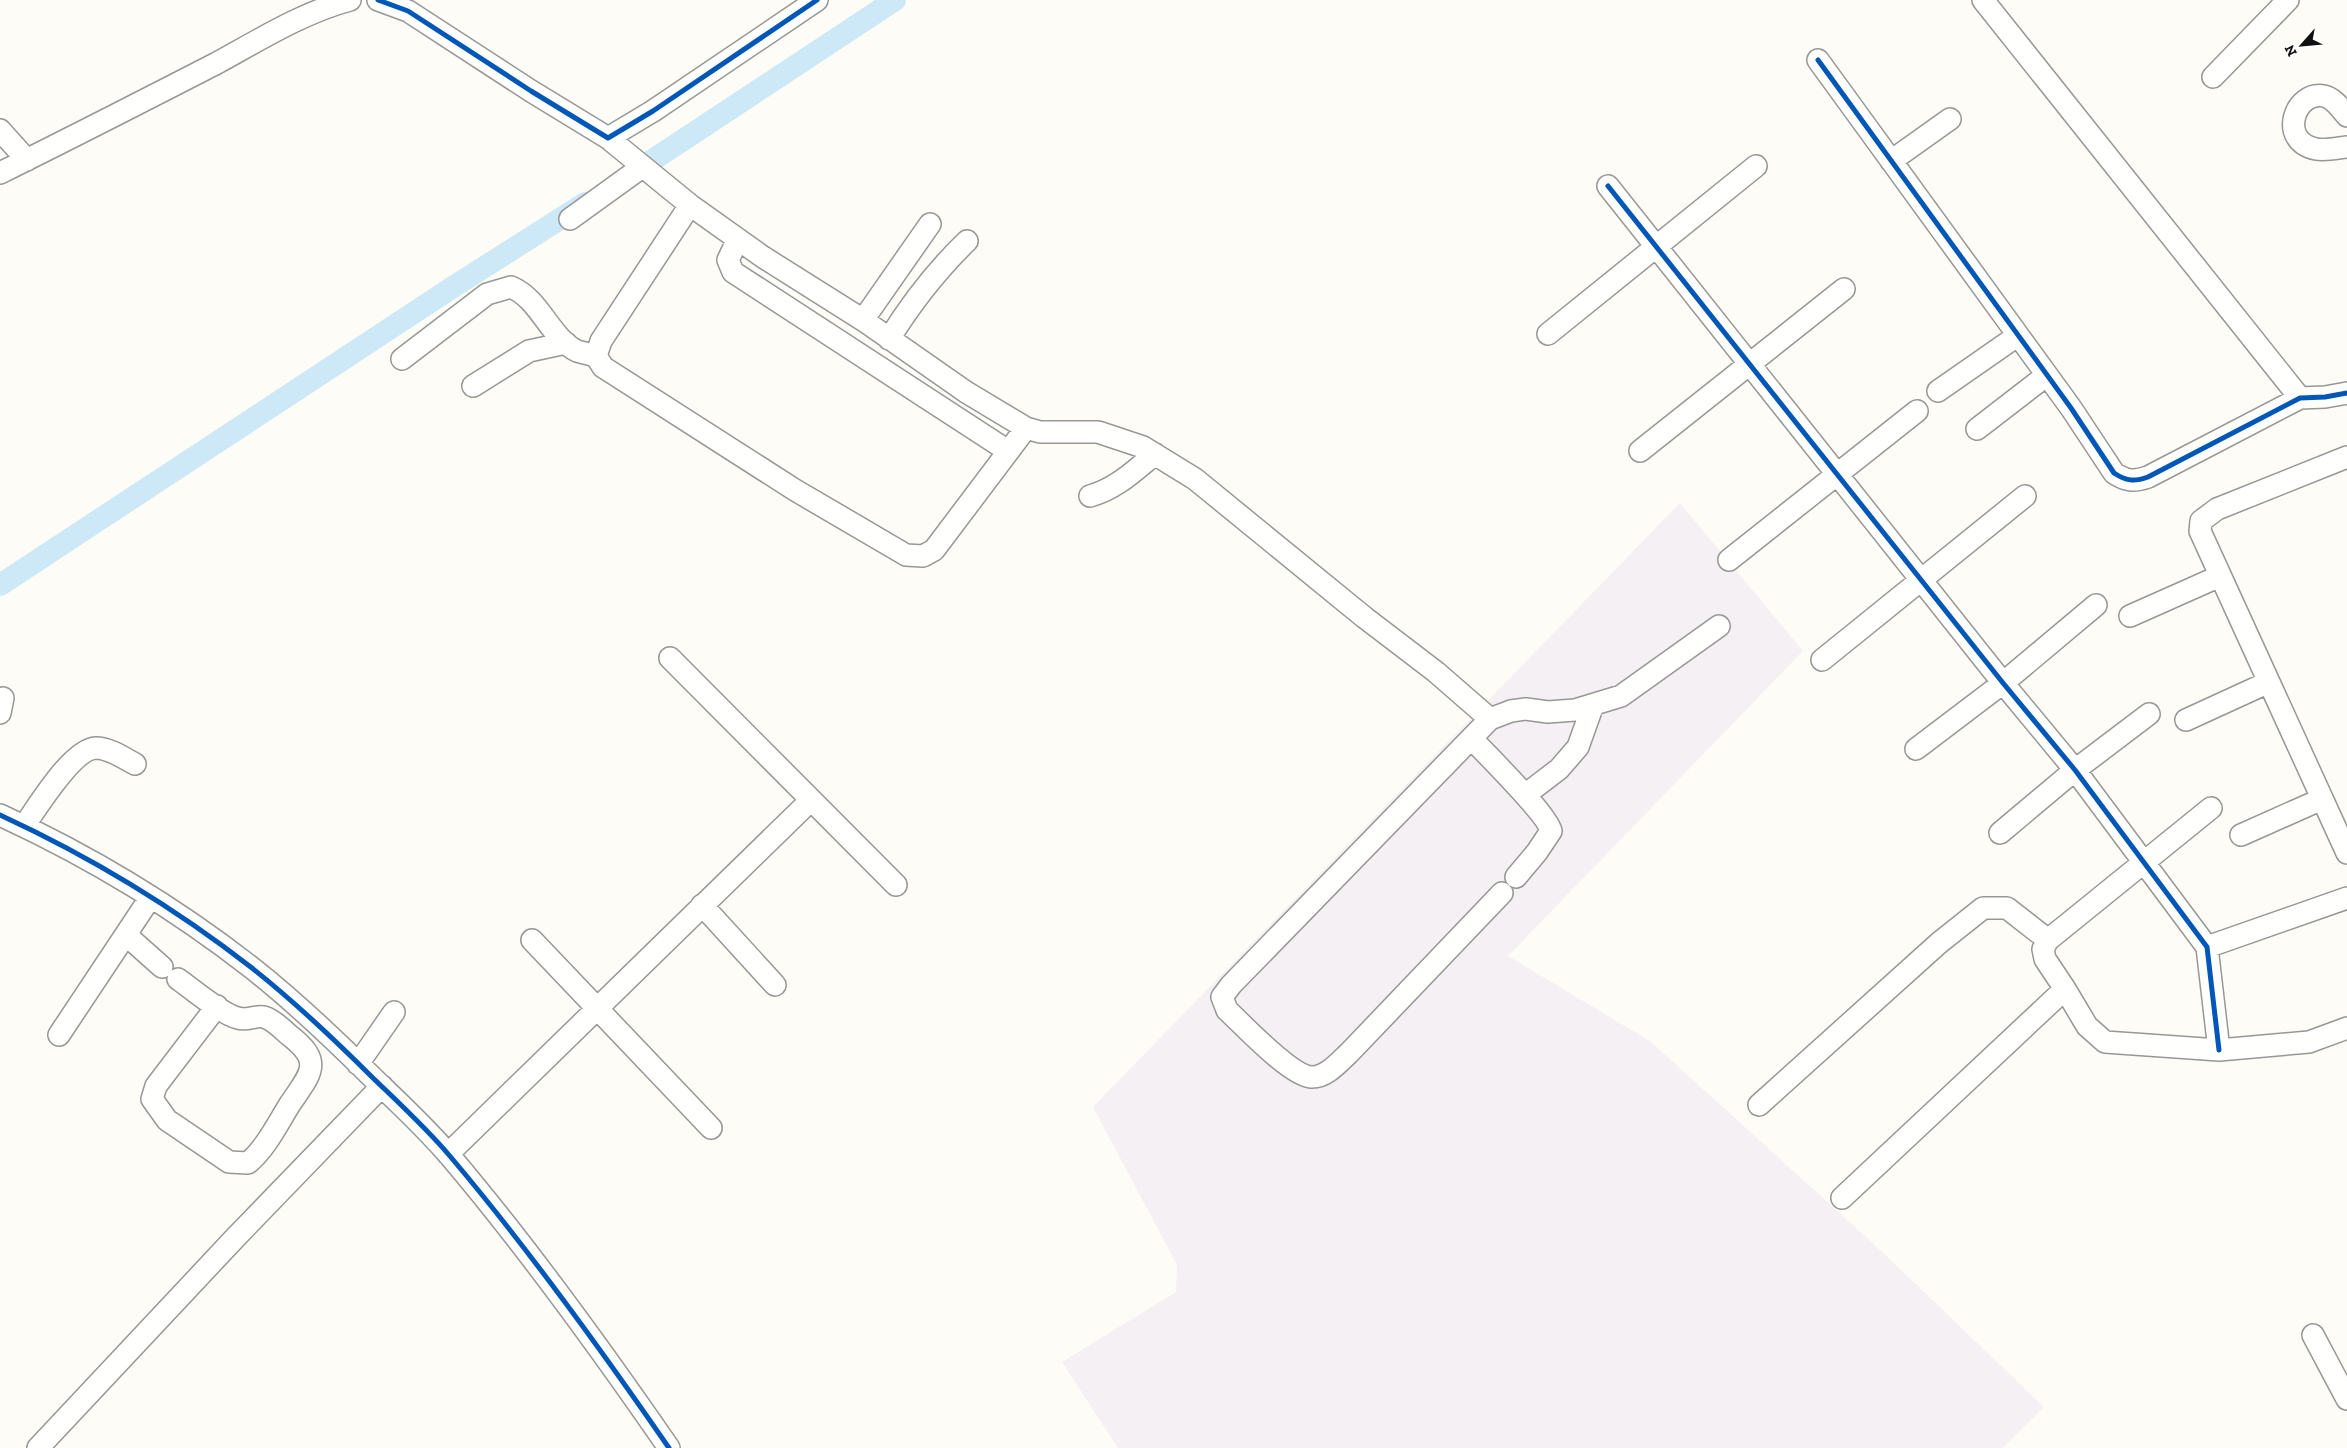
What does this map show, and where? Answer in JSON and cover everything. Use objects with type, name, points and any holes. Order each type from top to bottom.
[{"type":"street","points":[[0,173],[286,26],[335,4],[350,0]]},
{"type":"street","points":[[378,0],[408,11],[625,152],[690,205],[738,239],[863,320],[966,392],[1026,428],[1040,432],[1098,432],[1143,447],[1195,480],[1364,617],[1436,672],[1490,719]]},
{"type":"street","points":[[570,219],[625,152],[653,111],[817,0]]},
{"type":"street","points":[[1983,0],[2300,398]]},
{"type":"street","points":[[2213,77],[2288,0]]},
{"type":"street","points":[[1818,60],[2047,375],[2114,473],[2124,479],[2136,482],[2300,398],[2325,397],[2347,393]]},
{"type":"street","points":[[2347,116],[2326,96],[2318,96],[2308,100],[2296,111],[2293,119],[2293,132],[2299,142],[2316,149],[2347,147]]},
{"type":"street","points":[[1891,161],[1950,119]]},
{"type":"street","points":[[0,130],[27,160]]},
{"type":"street","points":[[1548,334],[1657,248],[1756,166]]},
{"type":"street","points":[[1608,186],[1920,580],[2075,770],[2207,947],[2219,1050]]},
{"type":"street","points":[[596,356],[601,341],[690,205]]},
{"type":"street","points":[[863,320],[930,224]]},
{"type":"street","points":[[738,239],[728,260],[732,272],[1008,452]]},
{"type":"street","points":[[889,339],[912,302],[939,268],[967,241]]},
{"type":"street","points":[[402,359],[487,294],[511,287],[522,292],[566,343],[577,350],[596,356],[603,367],[795,490],[906,555],[923,556],[934,550],[1026,428]]},
{"type":"street","points":[[1640,451],[1844,289]]},
{"type":"street","points":[[1938,391],[2018,336]]},
{"type":"street","points":[[474,386],[529,351],[566,343]]},
{"type":"street","points":[[1977,429],[2047,375]]},
{"type":"street","points":[[1730,560],[1917,411]]},
{"type":"street","points":[[1090,496],[1102,493],[1122,482],[1154,454]]},
{"type":"street","points":[[2347,457],[2217,509],[2201,521],[2200,531],[2347,853]]},
{"type":"street","points":[[1822,660],[2024,496]]},
{"type":"street","points":[[2130,616],[2220,576]]},
{"type":"street","points":[[1916,750],[2003,683],[2096,605]]},
{"type":"street","points":[[1502,893],[1349,1053],[1321,1076],[1310,1077],[1292,1070],[1227,1010],[1222,997],[1231,985],[1490,719],[1511,711],[1526,709],[1548,712],[1575,710],[1620,696],[1718,626]]},
{"type":"street","points":[[670,658],[896,885]]},
{"type":"street","points":[[2186,720],[2268,682]]},
{"type":"street","points":[[1525,795],[1559,769],[1578,747],[1593,705]]},
{"type":"street","points":[[2000,833],[2075,770],[2149,714]]},
{"type":"street","points":[[1472,739],[1539,810],[1552,830],[1537,852],[1516,876]]},
{"type":"street","points":[[24,826],[68,765],[87,750],[96,748],[111,752],[135,764]]},
{"type":"street","points":[[2241,835],[2322,799]]},
{"type":"street","points":[[448,1154],[811,800]]},
{"type":"street","points":[[2211,808],[2048,940],[2043,949],[2044,959],[2066,989],[2087,1026],[2105,1042],[2219,1050],[2308,1042],[2347,1028]]},
{"type":"street","points":[[0,815],[46,837],[150,898],[251,968],[327,1032],[448,1154],[606,1356],[669,1448]]},
{"type":"street","points":[[59,1035],[150,898]]},
{"type":"street","points":[[2207,947],[2347,898]]},
{"type":"street","points":[[702,905],[775,984]]},
{"type":"street","points":[[1760,1105],[1939,943],[1983,908],[2007,908],[2048,940]]},
{"type":"street","points":[[126,935],[170,973],[237,1018],[251,1020],[262,1017],[270,1020],[302,1044],[312,1060],[312,1067],[306,1080],[259,1152],[248,1163],[229,1162],[167,1120],[152,1099],[156,1086],[217,1006]]},
{"type":"street","points":[[532,940],[711,1128]]},
{"type":"street","points":[[1842,1198],[2066,989]]},
{"type":"street","points":[[358,1064],[394,1012]]},
{"type":"street","points":[[38,1448],[202,1273],[382,1086]]},
{"type":"street","points":[[2313,1335],[2347,1399]]},
{"type":"shaded area","points":[[1680,503],[1803,651],[1508,956],[1650,1041],[1877,1247],[2044,1407],[2003,1448],[1118,1448],[1062,1362],[1176,1292],[1177,1265],[1093,1107]]},
{"type":"waterway","points":[[627,177],[895,0]]},
{"type":"waterway","points":[[0,585],[453,287],[585,203]]},
{"type":"cycle path","points":[[378,0],[408,11],[531,91],[608,138],[653,111],[817,0]]},
{"type":"cycle path","points":[[1818,60],[2071,408],[2114,473],[2130,480],[2148,477],[2300,398],[2325,397],[2347,393]]},
{"type":"cycle path","points":[[1608,186],[2003,683],[2075,770],[2207,947],[2219,1050]]},
{"type":"cycle path","points":[[0,815],[99,866],[162,904],[252,968],[330,1036],[431,1135],[478,1190],[563,1299],[669,1448]]}]
